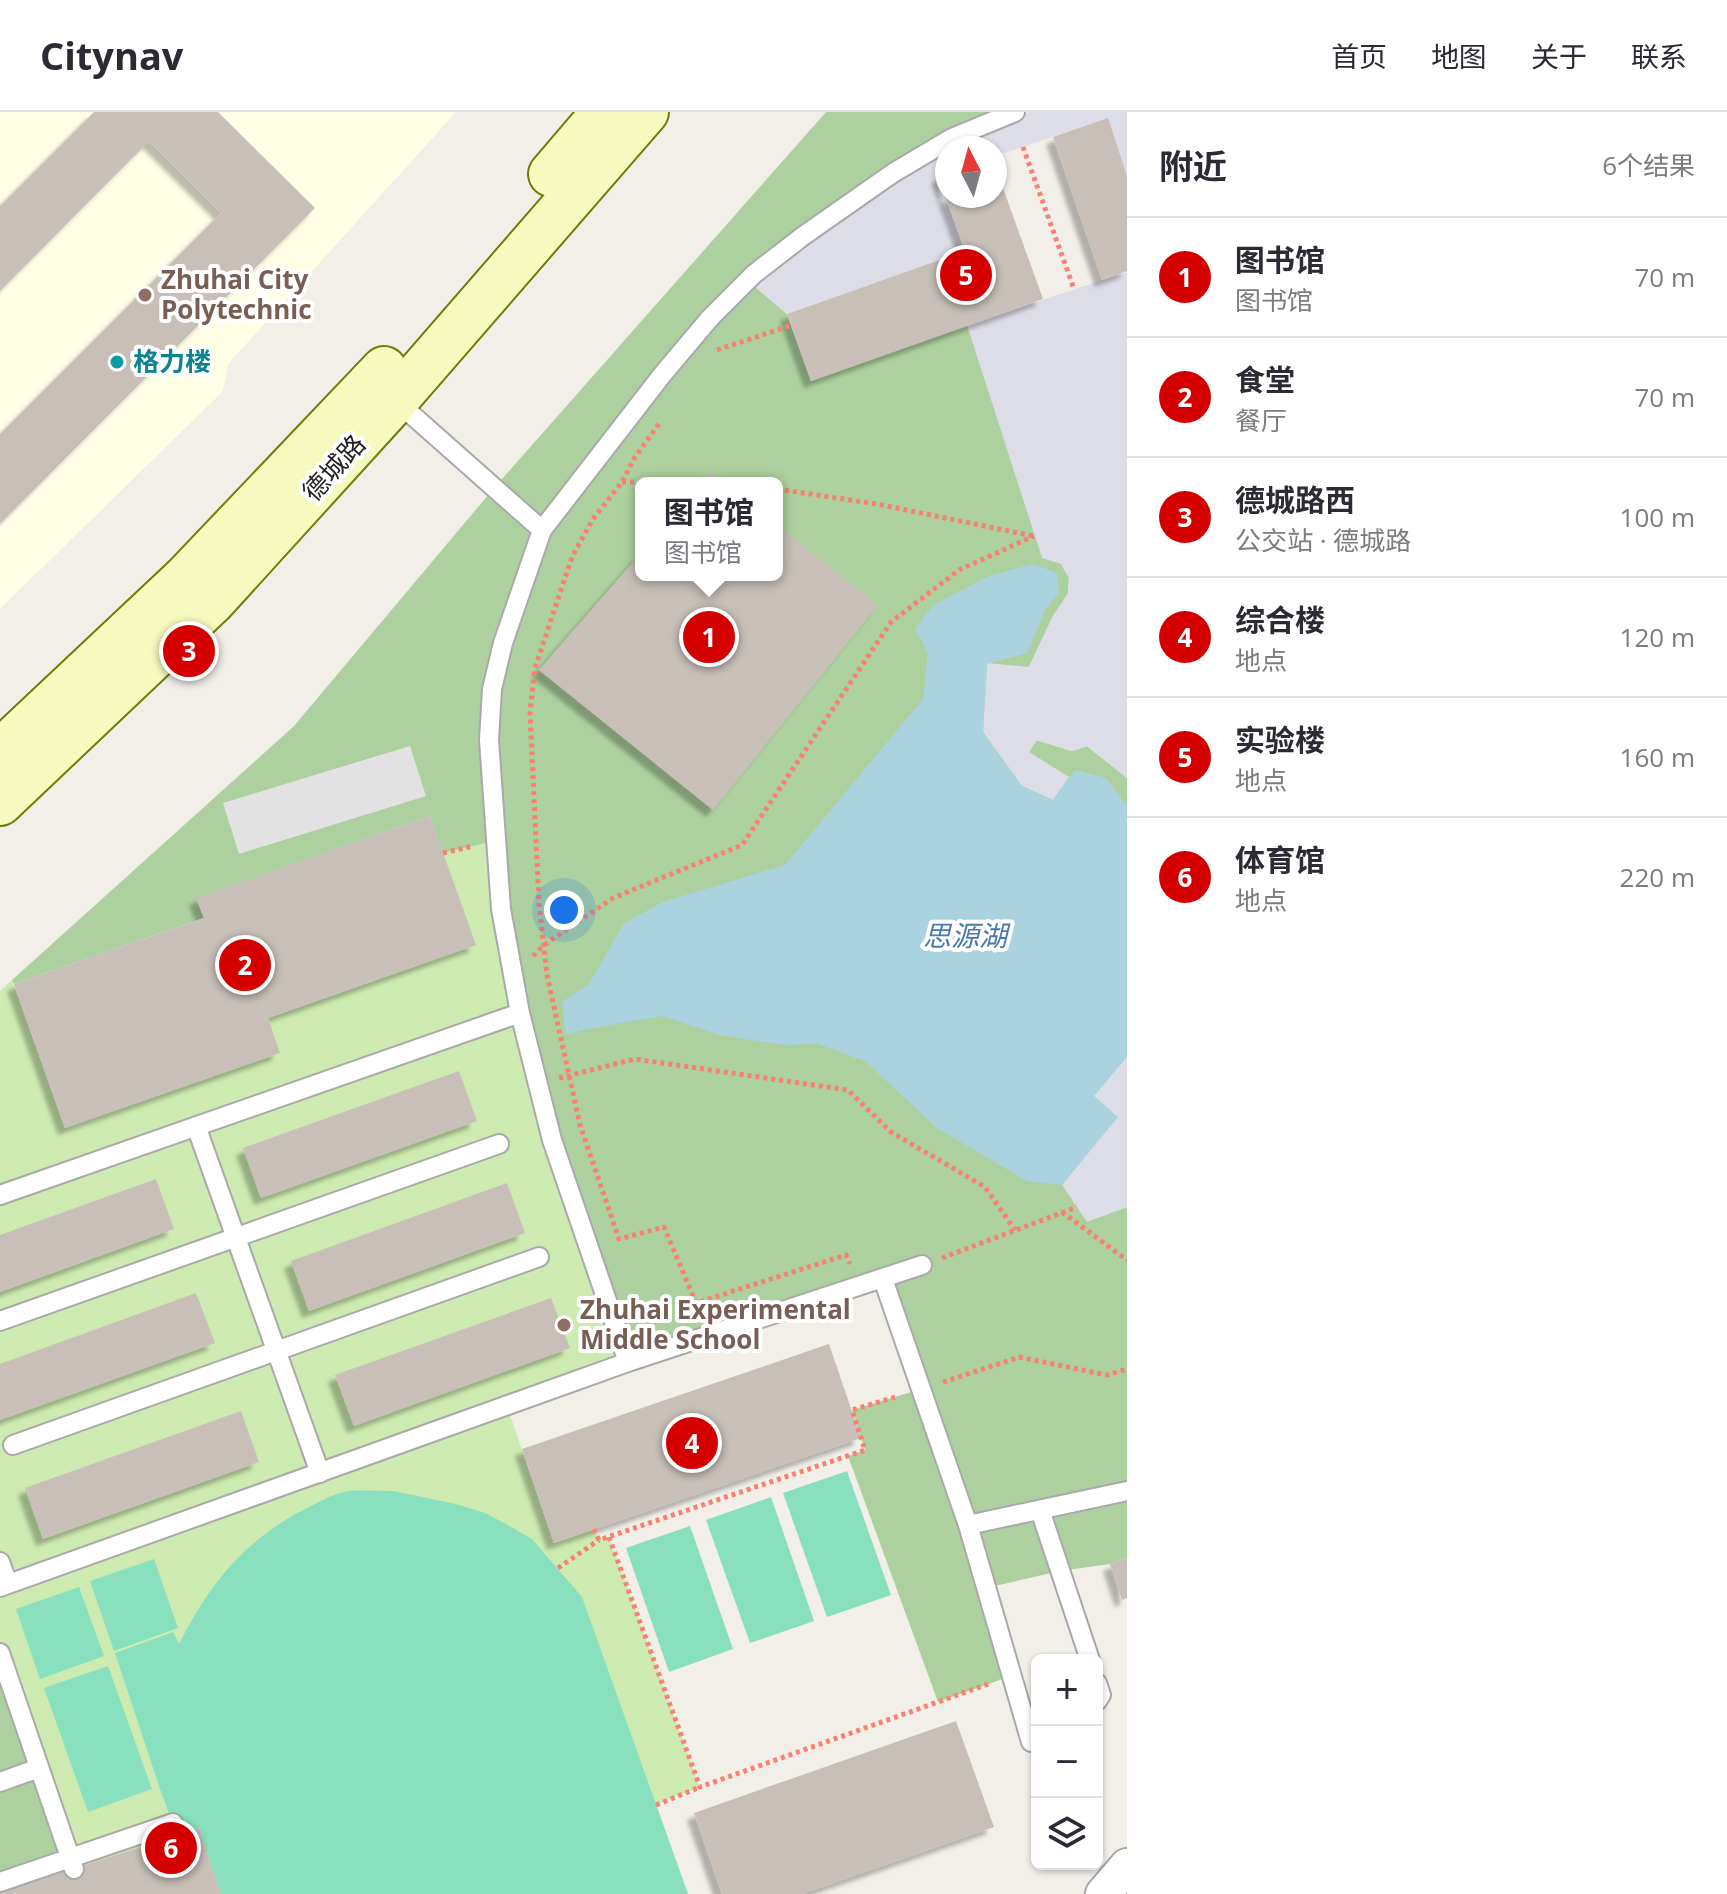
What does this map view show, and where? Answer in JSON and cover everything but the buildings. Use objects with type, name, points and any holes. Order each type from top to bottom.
[{"type":"street","name":"德城路","points":[[0,803],[213,601],[384,391],[604,112]]},
{"type":"street","name":"德城路","points":[[0,752],[384,391],[646,112]]},
{"type":"street","points":[[1103,1894],[1127,1866]]},
{"type":"lane","points":[[628,1362],[552,1140],[520,1013],[501,909],[489,740],[492,689],[503,643],[542,530],[710,318],[754,274],[893,173],[952,138],[1015,112]]},
{"type":"lane","points":[[384,391],[542,530]]},
{"type":"lane","points":[[0,1195],[520,1013]]},
{"type":"lane","points":[[196,1126],[320,1473]]},
{"type":"lane","points":[[0,1321],[499,1144]]},
{"type":"lane","points":[[13,1445],[539,1257]]},
{"type":"lane","points":[[0,1562],[4,1586],[628,1362],[922,1265]]},
{"type":"lane","points":[[883,1279],[968,1525],[1031,1742]]},
{"type":"lane","points":[[968,1525],[1127,1491]]},
{"type":"lane","points":[[1040,1510],[1088,1654]]},
{"type":"lane","points":[[0,1653],[72,1863]]},
{"type":"lane","points":[[0,1782],[39,1768]]},
{"type":"lane","points":[[0,1882],[72,1863],[173,1823]]},
{"type":"path","points":[[1023,147],[1074,289]]},
{"type":"path","points":[[709,360],[718,350],[792,325]]},
{"type":"path","points":[[665,415],[635,457],[622,482],[593,519],[572,557],[535,668],[530,712],[539,904],[547,975],[580,1125],[619,1239],[664,1227],[696,1303],[846,1255],[860,1287]]},
{"type":"path","points":[[622,482],[635,482]]},
{"type":"path","points":[[513,977],[544,945],[613,898],[742,845],[891,622],[959,570],[1034,536],[877,504],[783,490]]},
{"type":"path","points":[[538,1082],[635,1059],[848,1090],[891,1132],[985,1187],[1015,1230]]},
{"type":"path","points":[[922,1265],[1077,1207]]},
{"type":"path","points":[[1062,1212],[1127,1260]]},
{"type":"path","points":[[558,1568],[599,1540],[865,1450],[852,1410],[1019,1357],[1107,1375],[1127,1369]]},
{"type":"path","points":[[594,1529],[599,1540]]},
{"type":"path","points":[[609,1537],[700,1787]]},
{"type":"path","points":[[656,1805],[1011,1676]]},
{"type":"shaded area","name":"Zhuhai City Polytechnic","points":[[0,112],[456,112],[228,364],[223,391],[0,609]]},
{"type":"shaded area","points":[[1029,112],[1127,112],[1127,176],[1107,119],[1007,152],[1007,136],[970,136]]},
{"type":"shaded area","points":[[935,152],[935,208],[950,208],[965,251],[787,314],[752,284],[796,246]]},
{"type":"shaded area","points":[[1127,272],[1127,778],[1088,746],[1072,751],[1037,740],[1029,752],[1069,777],[1053,800],[1022,786],[983,732],[987,663],[1029,667],[1053,616],[1068,594],[1069,578],[1061,564],[1042,558],[967,325]]},
{"type":"shaded area","points":[[410,746],[426,796],[239,854],[223,803]]},
{"type":"shaded area","points":[[1127,1057],[1127,1207],[1087,1222],[1062,1185],[1117,1117],[1094,1096]]},
{"type":"green space","points":[[826,112],[1015,112],[957,136],[935,136],[935,150],[748,281],[787,314],[811,381],[967,325],[1061,564],[1069,577],[1068,594],[1053,616],[1029,667],[1029,752],[1036,740],[1072,751],[1087,746],[1127,778],[1127,1057],[1094,1096],[1118,1117],[1087,1221],[1127,1207],[1127,1558],[986,1588],[1011,1676],[938,1702],[848,1456],[865,1450],[852,1410],[921,1389],[883,1279],[628,1362],[552,1140],[495,841],[443,853],[430,816],[197,898],[204,918],[14,984],[12,980],[294,726],[494,488]]},
{"type":"green space","points":[[496,841],[628,1362],[507,1406],[554,1543],[594,1529],[599,1540],[609,1537],[700,1787],[656,1805],[688,1894],[0,1894],[0,991],[12,980],[63,1122],[268,1018],[475,945],[443,853]]},
{"type":"green space","points":[[847,1471],[891,1595],[827,1617],[783,1493]]},
{"type":"green space","points":[[393,1491],[456,1504],[485,1513],[506,1524],[532,1539],[582,1597],[688,1894],[221,1894],[199,1828],[177,1834],[115,1653],[173,1632],[179,1644],[204,1601],[232,1564],[266,1533],[287,1519],[344,1492]]},
{"type":"green space","points":[[771,1497],[814,1621],[750,1643],[706,1520]]},
{"type":"green space","points":[[690,1526],[733,1649],[669,1672],[626,1548]]},
{"type":"green space","points":[[154,1559],[178,1628],[114,1651],[90,1581]]},
{"type":"green space","points":[[79,1587],[104,1656],[40,1679],[16,1609]]},
{"type":"green space","points":[[0,1653],[71,1858],[0,1882]]},
{"type":"green space","points":[[108,1666],[152,1789],[88,1812],[44,1688]]},
{"type":"water","name":"思源湖","points":[[1033,564],[1057,573],[1059,593],[1046,608],[1027,653],[987,664],[983,733],[1022,786],[1053,800],[1075,770],[1106,778],[1127,806],[1127,1057],[1094,1096],[1118,1117],[1062,1185],[1027,1181],[937,1128],[865,1061],[818,1044],[784,1045],[720,1035],[662,1016],[566,1034],[562,1002],[589,984],[624,923],[663,902],[785,865],[923,699],[928,653],[915,629],[933,605],[989,576]]},
{"type":"place","name":"实验楼","points":[[966,275]]},
{"type":"place","name":"Zhuhai City Polytechnic","points":[[145,295]]},
{"type":"place","name":"格力楼","points":[[117,362]]},
{"type":"place","name":"图书馆","points":[[709,637]]},
{"type":"place","name":"德城路西","points":[[189,651]]},
{"type":"place","name":"食堂","points":[[245,965]]},
{"type":"place","name":"Zhuhai Experimental Middle School","points":[[564,1325]]},
{"type":"place","name":"综合楼","points":[[692,1443]]},
{"type":"place","name":"体育馆","points":[[171,1848]]}]
